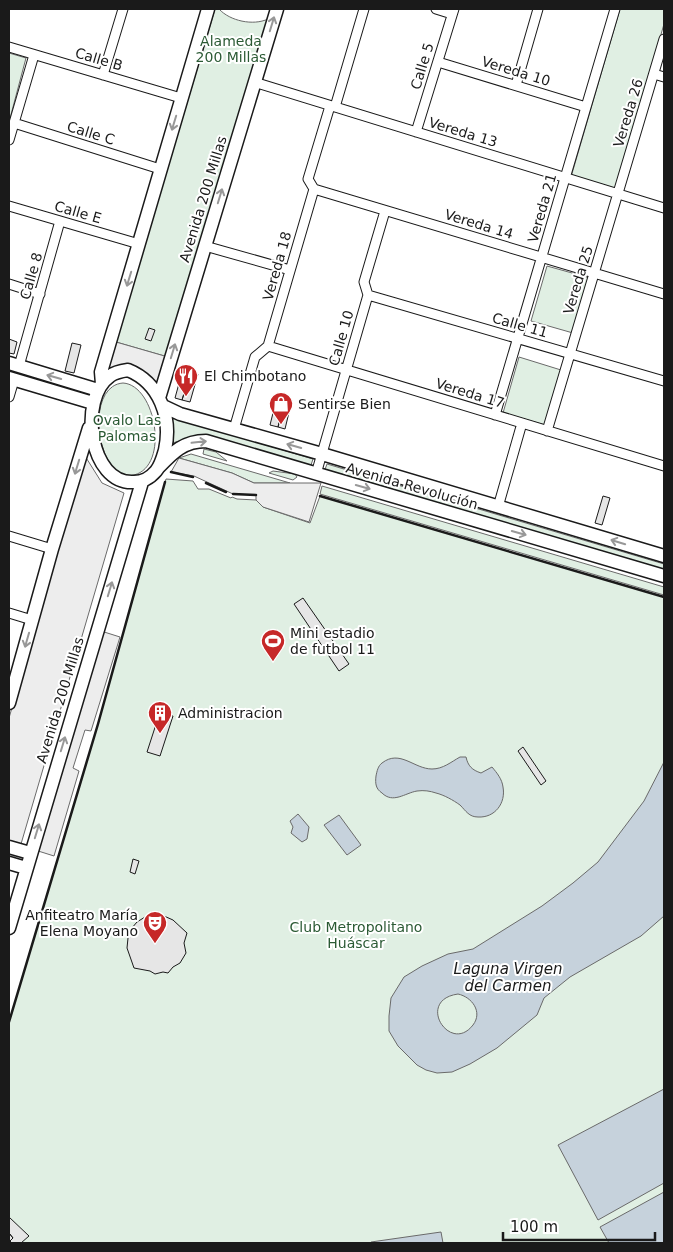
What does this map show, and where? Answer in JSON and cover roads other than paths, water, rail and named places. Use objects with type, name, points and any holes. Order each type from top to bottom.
[{"type":"main road","points":[[100,387],[101,372],[208,9]]},
{"type":"main road","name":"Avenida 200 Millas","points":[[161,402],[205,246],[277,9]]},
{"type":"main road","points":[[14,365],[100,387]]},
{"type":"main road","points":[[128,370],[137,374],[146,382],[161,402],[167,422],[166,442],[159,467],[142,482],[128,483],[114,477],[108,472],[95,450],[91,431],[92,403],[100,387],[109,376],[128,370]]},
{"type":"main road","points":[[11,379],[92,403]]},
{"type":"main road","name":"Avenida Revolución","points":[[161,402],[180,414],[322,454],[664,556]]},
{"type":"main road","points":[[10,696],[52,549],[92,420]]},
{"type":"main road","name":"Avenida Revolución","points":[[159,467],[184,444],[206,441],[664,576]]},
{"type":"main road","name":"Avenida 200 Millas","points":[[9,928],[142,482]]},
{"type":"main road","points":[[9,847],[30,853]]},
{"type":"main road","points":[[9,863],[26,868]]},
{"type":"street","points":[[103,75],[123,9]]},
{"type":"street","name":"Vereda 18","points":[[234,429],[255,357],[268,346],[314,189],[308,179],[364,9]]},
{"type":"street","points":[[436,9],[453,11]]},
{"type":"street","points":[[516,85],[538,9]]},
{"type":"street","name":"Vereda 21","points":[[495,415],[615,9]]},
{"type":"street","name":"Calle 5","points":[[416,132],[453,11]]},
{"type":"street","name":"Vereda 26","points":[[618,194],[664,39]]},
{"type":"street","name":"Calle B","points":[[9,47],[181,98]]},
{"type":"street","points":[[9,140],[34,55]]},
{"type":"street","name":"Vereda 10","points":[[438,62],[586,107]]},
{"type":"street","points":[[654,74],[664,77]]},
{"type":"street","name":"Vereda 13","points":[[254,82],[664,208]]},
{"type":"street","name":"Calle C","points":[[14,123],[160,169]]},
{"type":"street","name":"Vereda 14","points":[[314,189],[664,294]]},
{"type":"street","name":"Vereda 25","points":[[547,431],[618,194]]},
{"type":"street","name":"Calle E","points":[[9,206],[139,244]]},
{"type":"street","name":"Calle 10","points":[[316,474],[368,295],[364,282],[385,211]]},
{"type":"street","name":"Calle 8","points":[[14,365],[40,294],[60,221]]},
{"type":"street","points":[[205,246],[290,270]]},
{"type":"street","points":[[9,284],[40,294]]},
{"type":"street","name":"Calle 11","points":[[368,295],[664,381]]},
{"type":"street","name":"Vereda 17","points":[[268,346],[664,466]]},
{"type":"street","points":[[9,397],[11,379]]},
{"type":"street","points":[[498,506],[522,423]]},
{"type":"street","points":[[9,536],[52,549]]},
{"type":"street","points":[[9,613],[32,620]]},
{"type":"water","points":[[460,757],[466,757],[471,767],[481,773],[492,767],[500,779],[503,787],[503,799],[498,808],[490,815],[484,817],[472,816],[454,801],[431,792],[417,791],[390,798],[378,790],[376,786],[376,776],[379,767],[389,759],[401,759],[425,768],[436,769]]},
{"type":"water","name":"Laguna Virgen del Carmen","points":[[664,762],[664,916],[641,936],[570,977],[544,998],[537,1015],[497,1048],[452,1072],[437,1073],[417,1065],[398,1046],[389,1031],[391,998],[404,977],[448,954],[473,949],[542,906],[598,862],[644,801]],"holes":[[[458,994],[472,1002],[476,1010],[476,1020],[464,1033],[455,1034],[447,1030],[441,1023],[438,1014],[439,1006],[445,998]]]},
{"type":"water","points":[[298,814],[309,827],[307,839],[302,842],[291,833],[293,827],[290,821]]},
{"type":"water","points":[[339,815],[361,845],[347,855],[324,825]]},
{"type":"water","points":[[664,1089],[664,1183],[598,1220],[558,1145]]},
{"type":"water","points":[[664,1192],[664,1243],[609,1243],[600,1227]]},
{"type":"water","points":[[441,1232],[443,1243],[371,1243],[371,1242]]},
{"type":"place","name":"El Chimbotano","points":[[186,397]]},
{"type":"place","name":"Sentirse Bien","points":[[281,425]]},
{"type":"place","name":"Mini estadio de futbol 11","points":[[273,662]]},
{"type":"place","name":"Administracion","points":[[160,734]]},
{"type":"place","name":"Anfiteatro María Elena Moyano","points":[[155,944]]},
{"type":"park label","name":"Alameda 200 Millas","points":[[231,49]]},
{"type":"park label","name":"Ovalo Las Palomas","points":[[127,428]]},
{"type":"park label","name":"Club Metropolitano Huáscar","points":[[356,936]]}]
